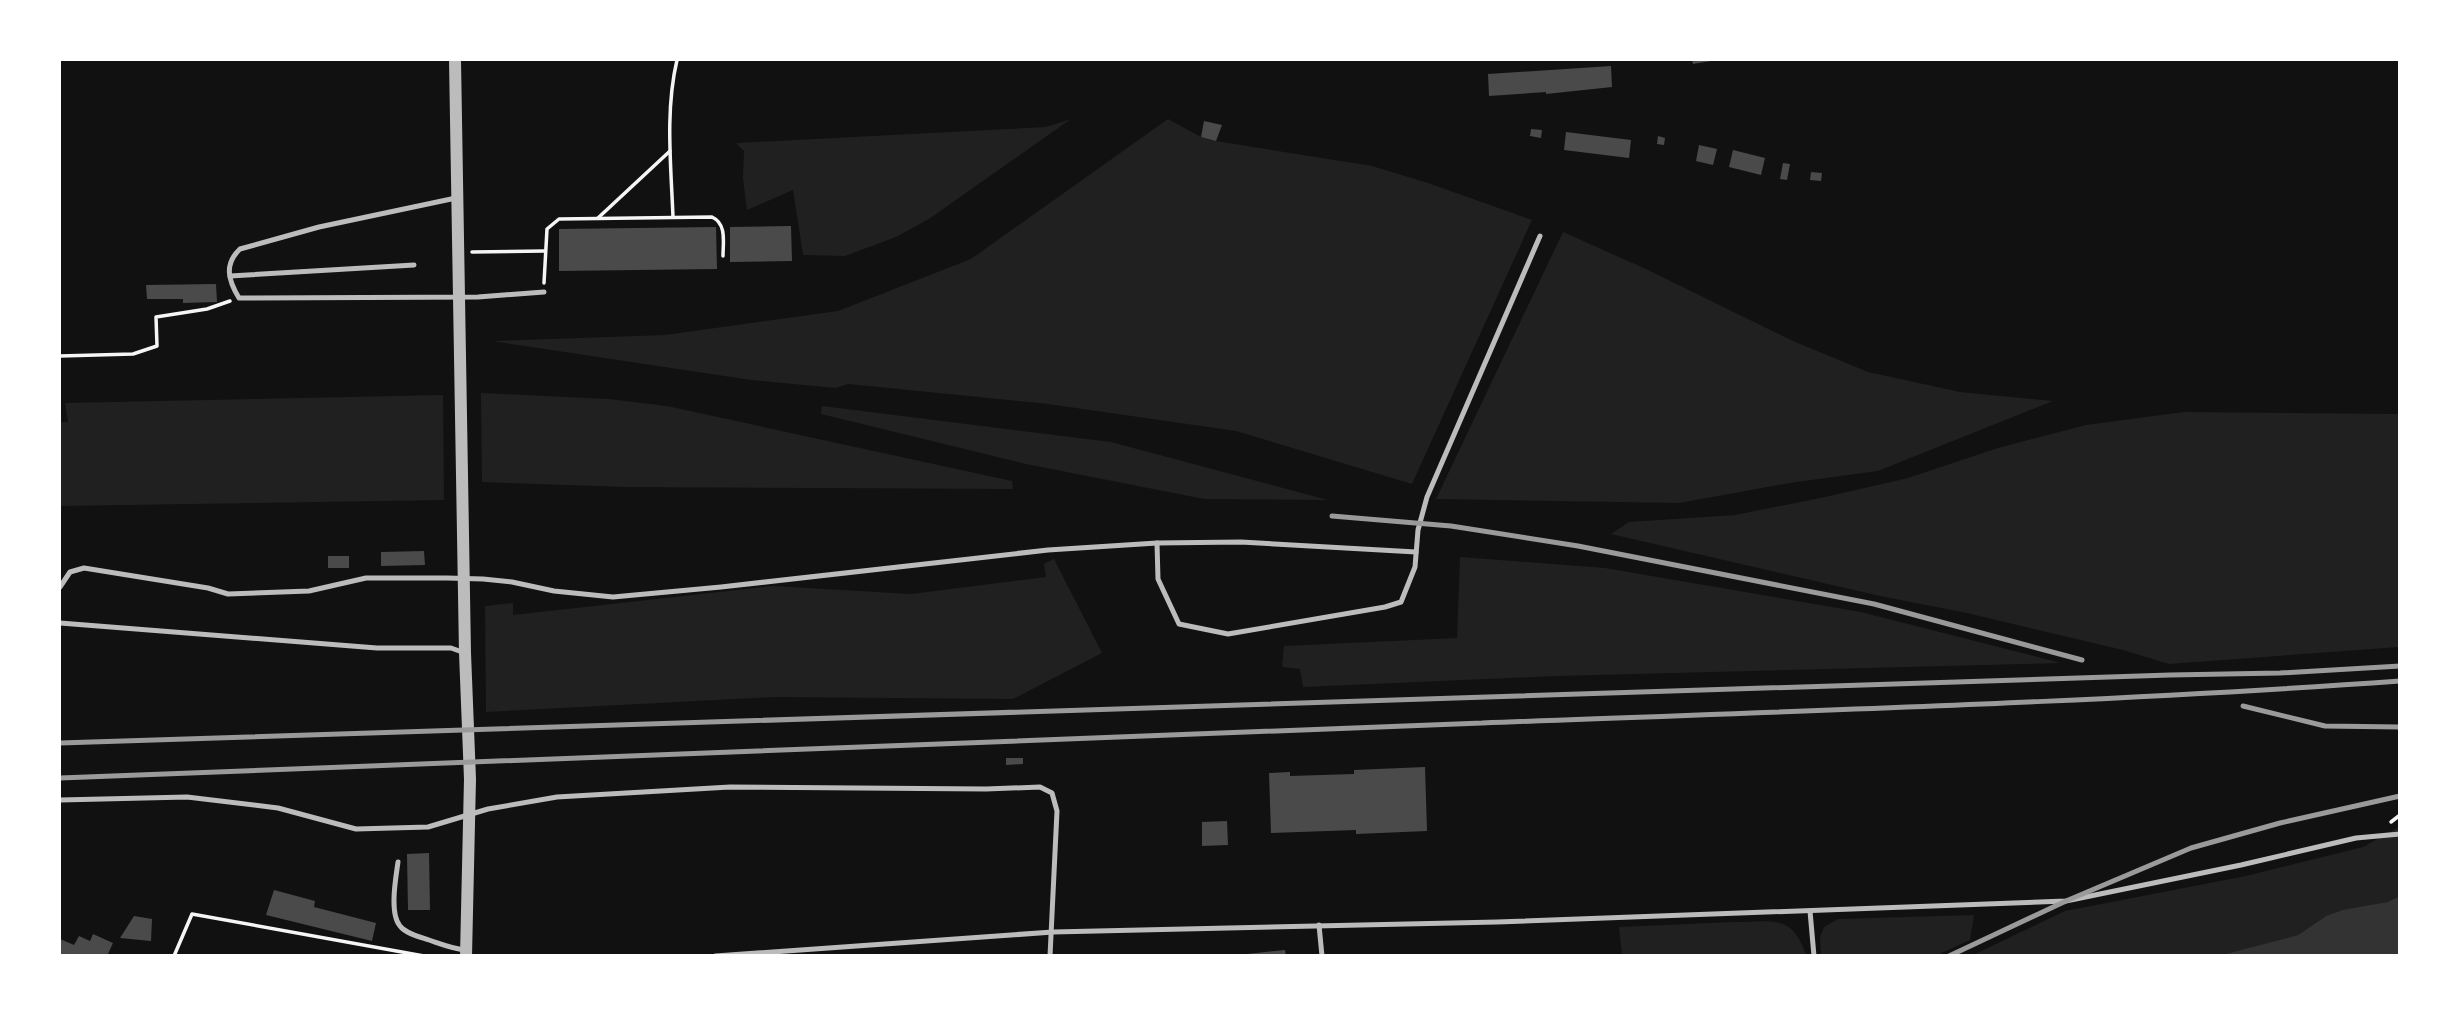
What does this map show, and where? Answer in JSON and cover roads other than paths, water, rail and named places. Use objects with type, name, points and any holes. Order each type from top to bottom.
[{"type":"street","points":[[454,60],[465,653],[470,767],[466,953]]},
{"type":"lane","points":[[456,198],[318,227],[240,249],[233,256],[229,268],[230,283],[239,298],[478,297],[544,292]]},
{"type":"lane","points":[[1157,543],[1158,579],[1179,624],[1228,634],[1401,602],[1415,567],[1422,514],[1427,498],[1540,236]]},
{"type":"lane","points":[[230,276],[414,265]]},
{"type":"lane","points":[[60,587],[70,572],[84,568],[196,586],[228,594],[309,592],[366,578],[447,578],[512,582],[554,592],[613,597],[1048,550],[1157,543],[1241,542],[1416,552]]},
{"type":"lane","points":[[60,623],[377,648],[451,648],[465,653]]},
{"type":"lane","points":[[60,800],[187,797],[278,808],[356,830],[428,827],[488,809],[557,797],[730,787],[1041,787],[1052,793],[1057,811],[1050,956]]},
{"type":"lane","points":[[715,956],[1053,932],[1810,911],[2066,901],[2356,838],[2399,834]]},
{"type":"lane","points":[[398,862],[394,902],[400,927],[412,934],[466,953]]},
{"type":"lane","points":[[1810,911],[1814,956]]},
{"type":"lane","points":[[1320,925],[1322,956]]},
{"type":"railway","points":[[1332,516],[1451,526],[1578,546],[1874,604],[2082,660]]},
{"type":"railway","points":[[60,743],[2280,673],[2400,666]]},
{"type":"railway","points":[[60,778],[1941,706],[2400,681]]},
{"type":"railway","points":[[2243,706],[2325,726],[2400,727]]},
{"type":"railway","points":[[1949,956],[2066,901],[2191,848],[2280,823],[2400,796]]}]
